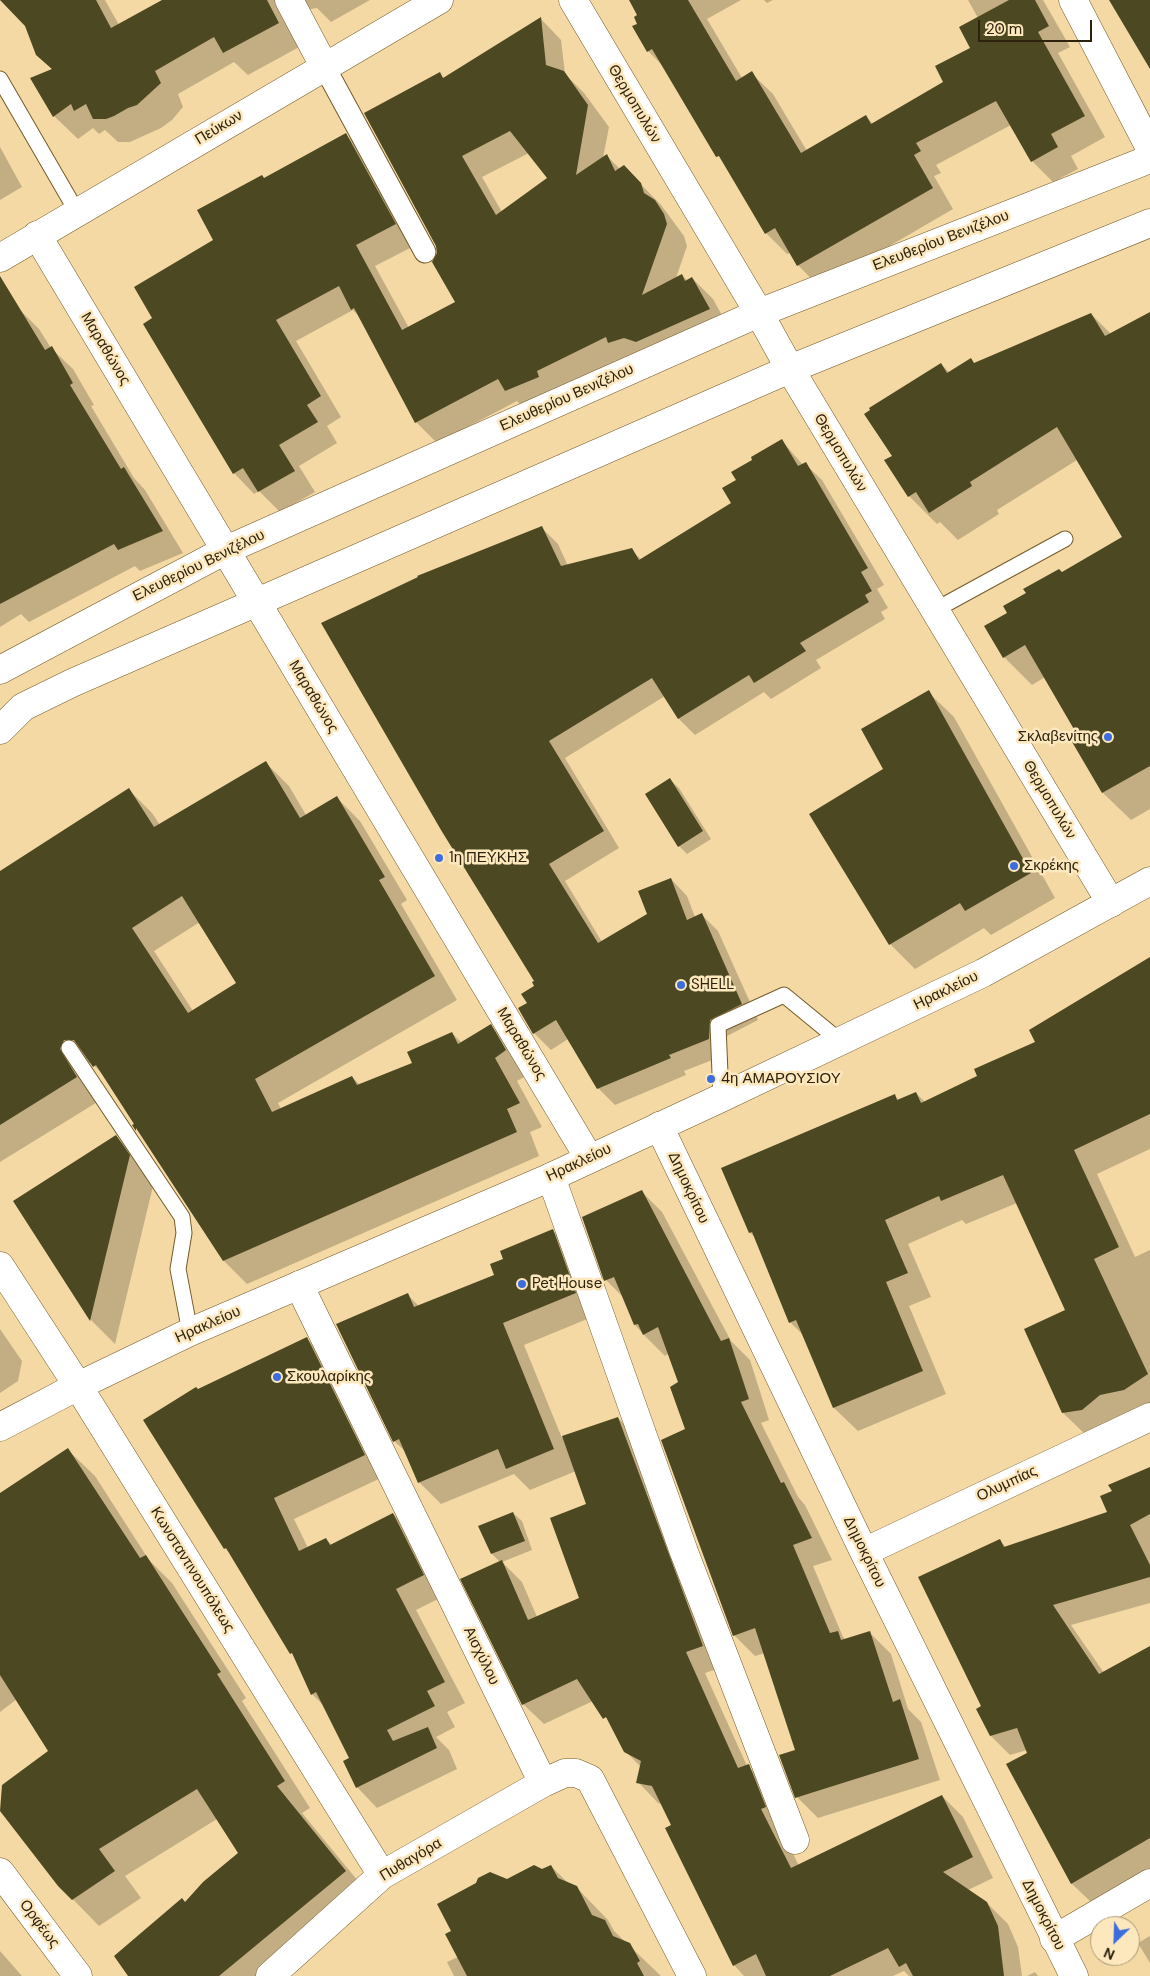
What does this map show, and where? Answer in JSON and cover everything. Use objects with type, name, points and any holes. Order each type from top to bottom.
[{"type":"street","points":[[289,0],[425,252]]},
{"type":"street","name":"Πεύκων","points":[[0,258],[439,0]]},
{"type":"street","name":"Θερμοπυλών","points":[[573,0],[759,313],[790,369],[1111,903]]},
{"type":"street","points":[[1073,0],[1150,148]]},
{"type":"street","name":"Ελευθερίου Βενιζέλου","points":[[0,670],[34,650],[226,550],[759,313],[1150,159]]},
{"type":"street","points":[[0,730],[23,707],[47,695],[257,602],[790,369],[1150,223]]},
{"type":"street","name":"Μαραθώνος","points":[[37,236],[589,1158]]},
{"type":"street","name":"Ηρακλείου","points":[[0,1427],[78,1386],[190,1332],[551,1177],[721,1098],[983,973],[1150,881]]},
{"type":"street","name":"Δημοκρίτου","points":[[659,1126],[864,1552],[1054,1939],[1074,1976]]},
{"type":"street","points":[[551,1177],[684,1552],[795,1840]]},
{"type":"street","name":"Κωνσταντινουπόλεως","points":[[0,1266],[78,1386],[382,1875]]},
{"type":"street","name":"Αισχύλου","points":[[299,1285],[543,1783]]},
{"type":"street","name":"Ολυμπίας","points":[[864,1552],[1150,1417]]},
{"type":"street","points":[[543,1783],[565,1773],[576,1773],[590,1779],[692,1976]]},
{"type":"street","name":"Πυθαγόρα","points":[[270,1976],[382,1875],[543,1783]]},
{"type":"street","name":"Ορφέως","points":[[0,1872],[78,1976]]},
{"type":"street","points":[[1054,1939],[1150,1883]]},
{"type":"lane","points":[[0,80],[77,212]]},
{"type":"lane","points":[[935,610],[1065,539]]},
{"type":"lane","points":[[721,1098],[718,1025],[784,995],[840,1041]]},
{"type":"lane","points":[[69,1048],[182,1217],[184,1233],[178,1269],[190,1332]]},
{"type":"building","points":[[0,0],[96,0],[111,28],[162,0],[267,0],[279,23],[223,53],[214,37],[155,71],[161,83],[137,105],[114,116],[106,119],[93,119],[86,104],[74,111],[71,104],[53,117],[30,78],[52,69],[36,55],[25,26]]},
{"type":"building","points":[[629,0],[688,0],[736,81],[752,71],[801,153],[866,115],[871,124],[943,82],[935,66],[970,48],[959,27],[1009,0],[1035,0],[1049,26],[1038,32],[1085,116],[1051,134],[1058,147],[1031,162],[996,101],[916,143],[921,151],[914,155],[933,188],[797,266],[775,228],[765,234],[719,156],[716,157],[652,49],[647,52],[632,26],[637,24],[634,17],[637,15]]},
{"type":"building","points":[[1109,0],[1150,0],[1150,69]]},
{"type":"building","points":[[541,17],[546,65],[564,71],[588,105],[576,175],[607,154],[615,171],[624,165],[641,183],[644,193],[655,200],[664,214],[667,224],[642,295],[682,274],[685,281],[692,277],[710,309],[636,342],[624,338],[608,343],[606,337],[537,371],[539,377],[505,391],[498,379],[415,423],[354,308],[351,310],[339,286],[276,320],[321,396],[307,405],[318,422],[279,445],[295,471],[258,492],[243,468],[233,474],[143,324],[152,318],[134,287],[213,240],[197,210],[262,175],[264,178],[346,133],[396,224],[356,245],[402,330],[455,302],[432,262],[437,253],[436,246],[364,113],[440,72],[443,78]],"holes":[[[510,131],[547,178],[496,215],[462,156]]]},
{"type":"building","points":[[0,276],[45,350],[52,346],[73,383],[70,385],[121,469],[124,467],[163,531],[118,550],[114,544],[0,604]]},
{"type":"building","points":[[1150,312],[1150,766],[1102,793],[1068,735],[1075,731],[1025,645],[1003,658],[984,626],[1007,613],[1003,606],[1026,593],[1023,589],[1059,569],[1062,572],[1122,537],[1057,427],[970,482],[972,486],[929,513],[916,492],[908,497],[884,460],[892,456],[864,414],[870,410],[869,408],[941,363],[947,373],[971,358],[974,363],[1091,313],[1105,336]]},
{"type":"building","points":[[782,439],[798,466],[806,462],[868,568],[861,572],[872,591],[865,595],[869,602],[800,643],[806,651],[754,683],[749,675],[678,719],[652,678],[549,741],[604,831],[549,864],[598,943],[647,914],[638,891],[671,878],[687,920],[702,913],[742,1004],[710,1020],[709,1039],[669,1055],[671,1058],[597,1089],[556,1020],[533,1034],[518,1008],[527,1003],[521,994],[534,986],[532,982],[534,981],[441,830],[321,623],[417,576],[542,526],[561,566],[632,548],[639,560],[731,503],[722,488],[736,480],[731,472],[752,460],[751,457]]},
{"type":"building","points":[[929,690],[1031,873],[965,911],[960,903],[889,945],[809,814],[883,769],[861,729]]},
{"type":"building","points":[[266,761],[300,818],[337,796],[385,877],[379,880],[435,976],[255,1079],[272,1112],[352,1076],[357,1085],[412,1063],[407,1052],[452,1032],[458,1044],[491,1024],[506,1050],[495,1058],[520,1103],[507,1109],[517,1132],[223,1261],[136,1128],[136,1131],[132,1125],[134,1124],[96,1065],[93,1067],[74,1040],[64,1040],[60,1049],[77,1077],[0,1125],[0,871],[129,788],[154,827]],"holes":[[[182,896],[236,983],[188,1013],[132,928]]]},
{"type":"building","points":[[670,778],[703,831],[678,847],[645,794]]},
{"type":"building","points":[[1150,957],[1150,1114],[1074,1150],[1119,1247],[1094,1259],[1148,1374],[1124,1390],[1100,1395],[1082,1410],[1062,1413],[1024,1329],[1065,1310],[1003,1175],[941,1201],[939,1196],[885,1220],[908,1273],[886,1282],[923,1371],[833,1408],[796,1320],[789,1323],[752,1232],[749,1233],[721,1168],[895,1094],[897,1100],[916,1092],[921,1103],[977,1076],[974,1069],[1035,1042],[1029,1030]]},
{"type":"building","points":[[116,1135],[130,1155],[90,1321],[13,1201]]},
{"type":"building","points":[[642,1190],[721,1341],[729,1338],[749,1399],[741,1402],[781,1483],[784,1482],[812,1538],[793,1545],[830,1633],[838,1631],[841,1640],[870,1631],[893,1702],[900,1699],[919,1759],[795,1798],[779,1755],[795,1750],[755,1628],[733,1636],[661,1440],[685,1429],[670,1387],[678,1382],[658,1327],[643,1335],[638,1324],[634,1325],[614,1277],[604,1281],[582,1217]]},
{"type":"building","points":[[553,1229],[576,1293],[503,1323],[554,1449],[506,1469],[498,1449],[418,1483],[399,1439],[393,1442],[336,1324],[408,1293],[414,1307],[494,1275],[490,1264],[503,1259],[500,1251]]},
{"type":"building","points":[[307,1337],[365,1455],[274,1498],[299,1551],[326,1538],[330,1545],[393,1513],[424,1575],[396,1589],[445,1682],[427,1691],[435,1706],[387,1730],[393,1741],[428,1727],[437,1748],[356,1788],[343,1761],[349,1758],[316,1692],[311,1695],[292,1653],[290,1654],[226,1548],[224,1549],[143,1420],[196,1387],[198,1389]]},
{"type":"building","points":[[618,1417],[703,1646],[686,1652],[738,1768],[749,1764],[766,1807],[761,1809],[791,1868],[942,1795],[973,1857],[943,1872],[987,1902],[998,1926],[1004,1976],[913,1976],[906,1963],[899,1967],[888,1948],[830,1976],[766,1976],[756,1954],[733,1966],[665,1828],[671,1825],[652,1786],[636,1783],[641,1761],[624,1752],[606,1717],[603,1719],[577,1679],[522,1705],[460,1579],[502,1560],[528,1620],[579,1598],[550,1518],[586,1504],[562,1436]]},
{"type":"building","points":[[68,1448],[140,1558],[146,1555],[221,1672],[217,1674],[285,1781],[277,1786],[346,1871],[219,1976],[128,1976],[114,1956],[182,1898],[185,1902],[203,1882],[238,1853],[197,1789],[99,1849],[115,1871],[72,1900],[58,1886],[0,1811],[2,1785],[48,1751],[0,1675],[0,1493]]},
{"type":"building","points":[[1150,1467],[1150,1514],[1130,1525],[1150,1565],[1150,1577],[1053,1605],[1099,1674],[1150,1646],[1150,1838],[1071,1884],[1006,1764],[1027,1753],[1017,1728],[990,1736],[976,1709],[981,1706],[918,1577],[1000,1539],[1004,1547],[1107,1512],[1100,1496],[1112,1491],[1108,1485]]},
{"type":"building","points":[[513,1512],[525,1541],[491,1554],[478,1526]]},
{"type":"building","points":[[534,1865],[542,1869],[551,1865],[558,1878],[577,1886],[592,1915],[605,1920],[613,1936],[630,1943],[640,1961],[637,1963],[644,1976],[467,1976],[445,1934],[451,1931],[437,1904],[476,1883],[478,1878],[490,1872],[507,1879]]},
{"type":"place","name":"Σκλαβενίτης","points":[[1108,737]]},
{"type":"place","name":"1η ΠΕΥΚΗΣ","points":[[439,858]]},
{"type":"place","name":"Σκρέκης","points":[[1014,866]]},
{"type":"place","name":"SHELL","points":[[681,985]]},
{"type":"place","name":"4η ΑΜΑΡΟΥΣΙΟΥ","points":[[711,1079]]},
{"type":"place","name":"Pet House","points":[[522,1284]]},
{"type":"place","name":"Σκουλαρίκης","points":[[277,1377]]}]
